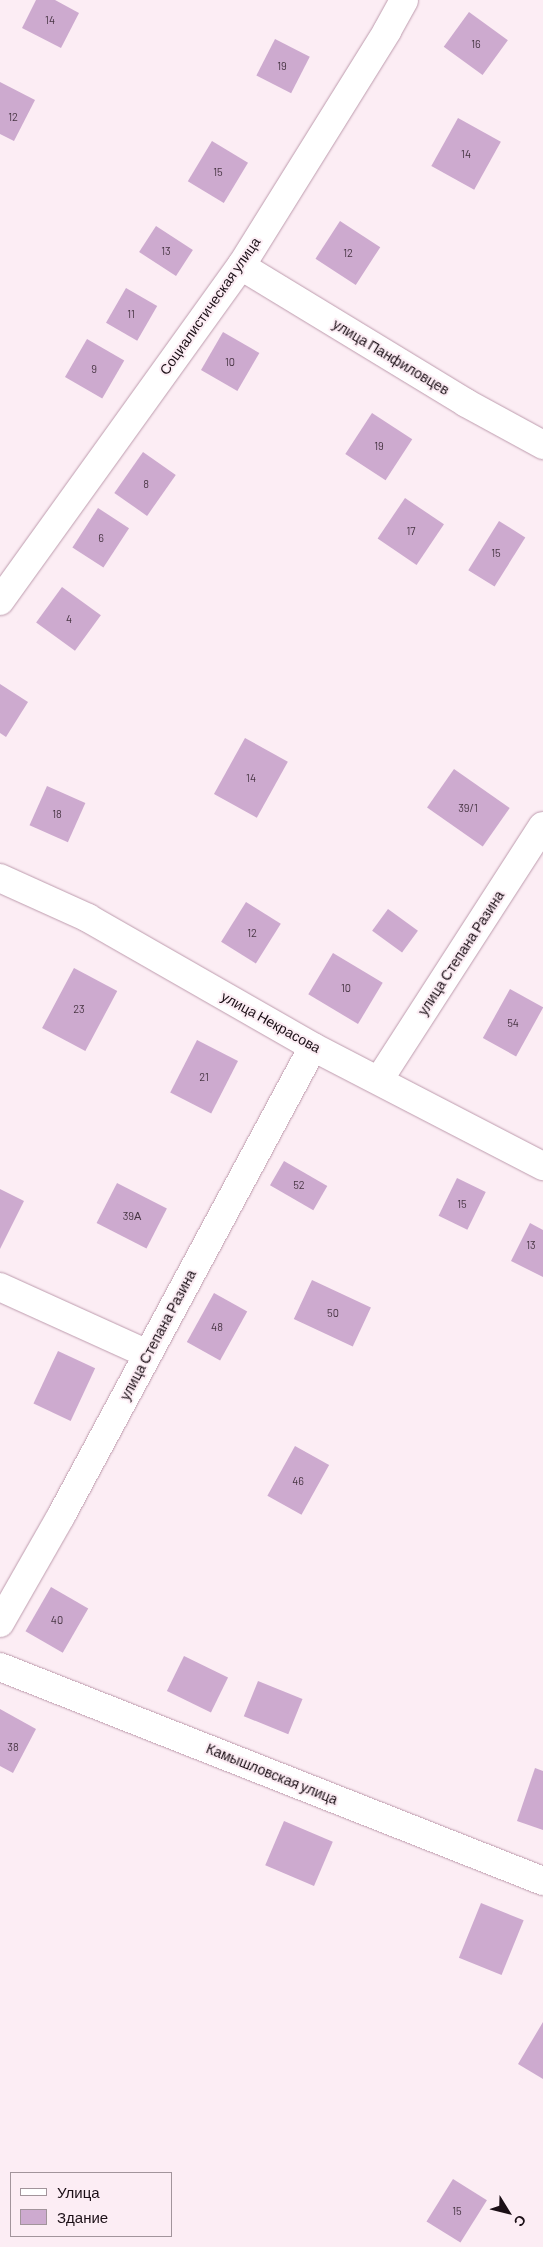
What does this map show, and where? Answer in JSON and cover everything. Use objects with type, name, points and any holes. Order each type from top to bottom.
[{"type":"street","name":"Социалистическая улица","points":[[0,601],[241,266],[387,31],[404,0]]},
{"type":"street","name":"улица Панфиловцев","points":[[241,266],[466,403],[543,445]]},
{"type":"street","name":"улица Степана Разина","points":[[380,1080],[543,826]]},
{"type":"street","name":"улица Некрасова","points":[[0,878],[88,918],[314,1047],[543,1166]]},
{"type":"street","name":"улица Степана Разина","points":[[0,1623],[314,1047]]},
{"type":"street","points":[[0,1288],[148,1354]]},
{"type":"street","name":"Камышловская улица","points":[[0,1667],[543,1881]]},
{"type":"building","points":[[36,0],[55,0],[79,13],[61,48],[22,28]]},
{"type":"building","points":[[469,12],[508,40],[483,75],[444,47]]},
{"type":"building","points":[[275,39],[310,57],[291,93],[256,76]]},
{"type":"building","points":[[0,82],[35,100],[14,141],[0,134]]},
{"type":"building","points":[[458,118],[501,142],[474,190],[431,166]]},
{"type":"building","points":[[212,141],[248,163],[224,203],[188,181]]},
{"type":"building","points":[[340,221],[380,247],[356,285],[315,259]]},
{"type":"building","points":[[156,226],[193,250],[176,276],[139,252]]},
{"type":"building","points":[[126,288],[157,306],[137,341],[106,323]]},
{"type":"building","points":[[223,332],[259,353],[237,391],[201,370]]},
{"type":"building","points":[[87,339],[124,360],[102,399],[65,377]]},
{"type":"building","points":[[372,413],[412,439],[386,480],[345,454]]},
{"type":"building","points":[[143,452],[176,475],[147,516],[114,493]]},
{"type":"building","points":[[405,498],[444,524],[417,565],[378,539]]},
{"type":"building","points":[[98,508],[129,528],[103,568],[72,547]]},
{"type":"building","points":[[499,521],[525,537],[495,587],[468,570]]},
{"type":"building","points":[[62,587],[101,615],[75,651],[36,623]]},
{"type":"building","points":[[0,684],[28,702],[6,737],[0,733]]},
{"type":"building","points":[[245,738],[288,762],[257,818],[214,794]]},
{"type":"building","points":[[454,769],[510,808],[483,847],[427,808]]},
{"type":"building","points":[[47,786],[85,803],[68,842],[30,825]]},
{"type":"building","points":[[246,902],[281,924],[256,964],[221,942]]},
{"type":"building","points":[[388,909],[418,931],[402,953],[372,931]]},
{"type":"building","points":[[333,953],[383,983],[358,1024],[308,994]]},
{"type":"building","points":[[74,968],[117,991],[85,1051],[42,1028]]},
{"type":"building","points":[[510,989],[543,1007],[516,1056],[483,1038]]},
{"type":"building","points":[[197,1040],[238,1061],[211,1113],[170,1093]]},
{"type":"building","points":[[284,1161],[327,1186],[313,1210],[270,1185]]},
{"type":"building","points":[[457,1178],[486,1192],[467,1230],[439,1216]]},
{"type":"building","points":[[117,1183],[167,1208],[146,1249],[97,1223]]},
{"type":"building","points":[[0,1189],[24,1201],[0,1249]]},
{"type":"building","points":[[530,1223],[543,1230],[543,1277],[511,1261]]},
{"type":"building","points":[[312,1280],[371,1307],[353,1346],[294,1319]]},
{"type":"building","points":[[214,1293],[247,1311],[220,1360],[187,1342]]},
{"type":"building","points":[[58,1351],[95,1368],[71,1421],[33,1404]]},
{"type":"building","points":[[295,1446],[329,1465],[301,1515],[267,1496]]},
{"type":"building","points":[[51,1587],[88,1608],[63,1653],[26,1631]]},
{"type":"building","points":[[184,1656],[228,1677],[211,1713],[167,1691]]},
{"type":"building","points":[[258,1681],[303,1699],[288,1734],[244,1716]]},
{"type":"building","points":[[0,1709],[36,1729],[13,1773],[0,1766]]},
{"type":"building","points":[[535,1768],[543,1771],[543,1830],[517,1821]]},
{"type":"building","points":[[284,1821],[333,1842],[314,1886],[265,1865]]},
{"type":"building","points":[[481,1903],[524,1920],[502,1975],[459,1958]]},
{"type":"building","points":[[543,2022],[543,2079],[518,2064]]},
{"type":"building","points":[[453,2179],[487,2200],[460,2243],[427,2221]]}]
